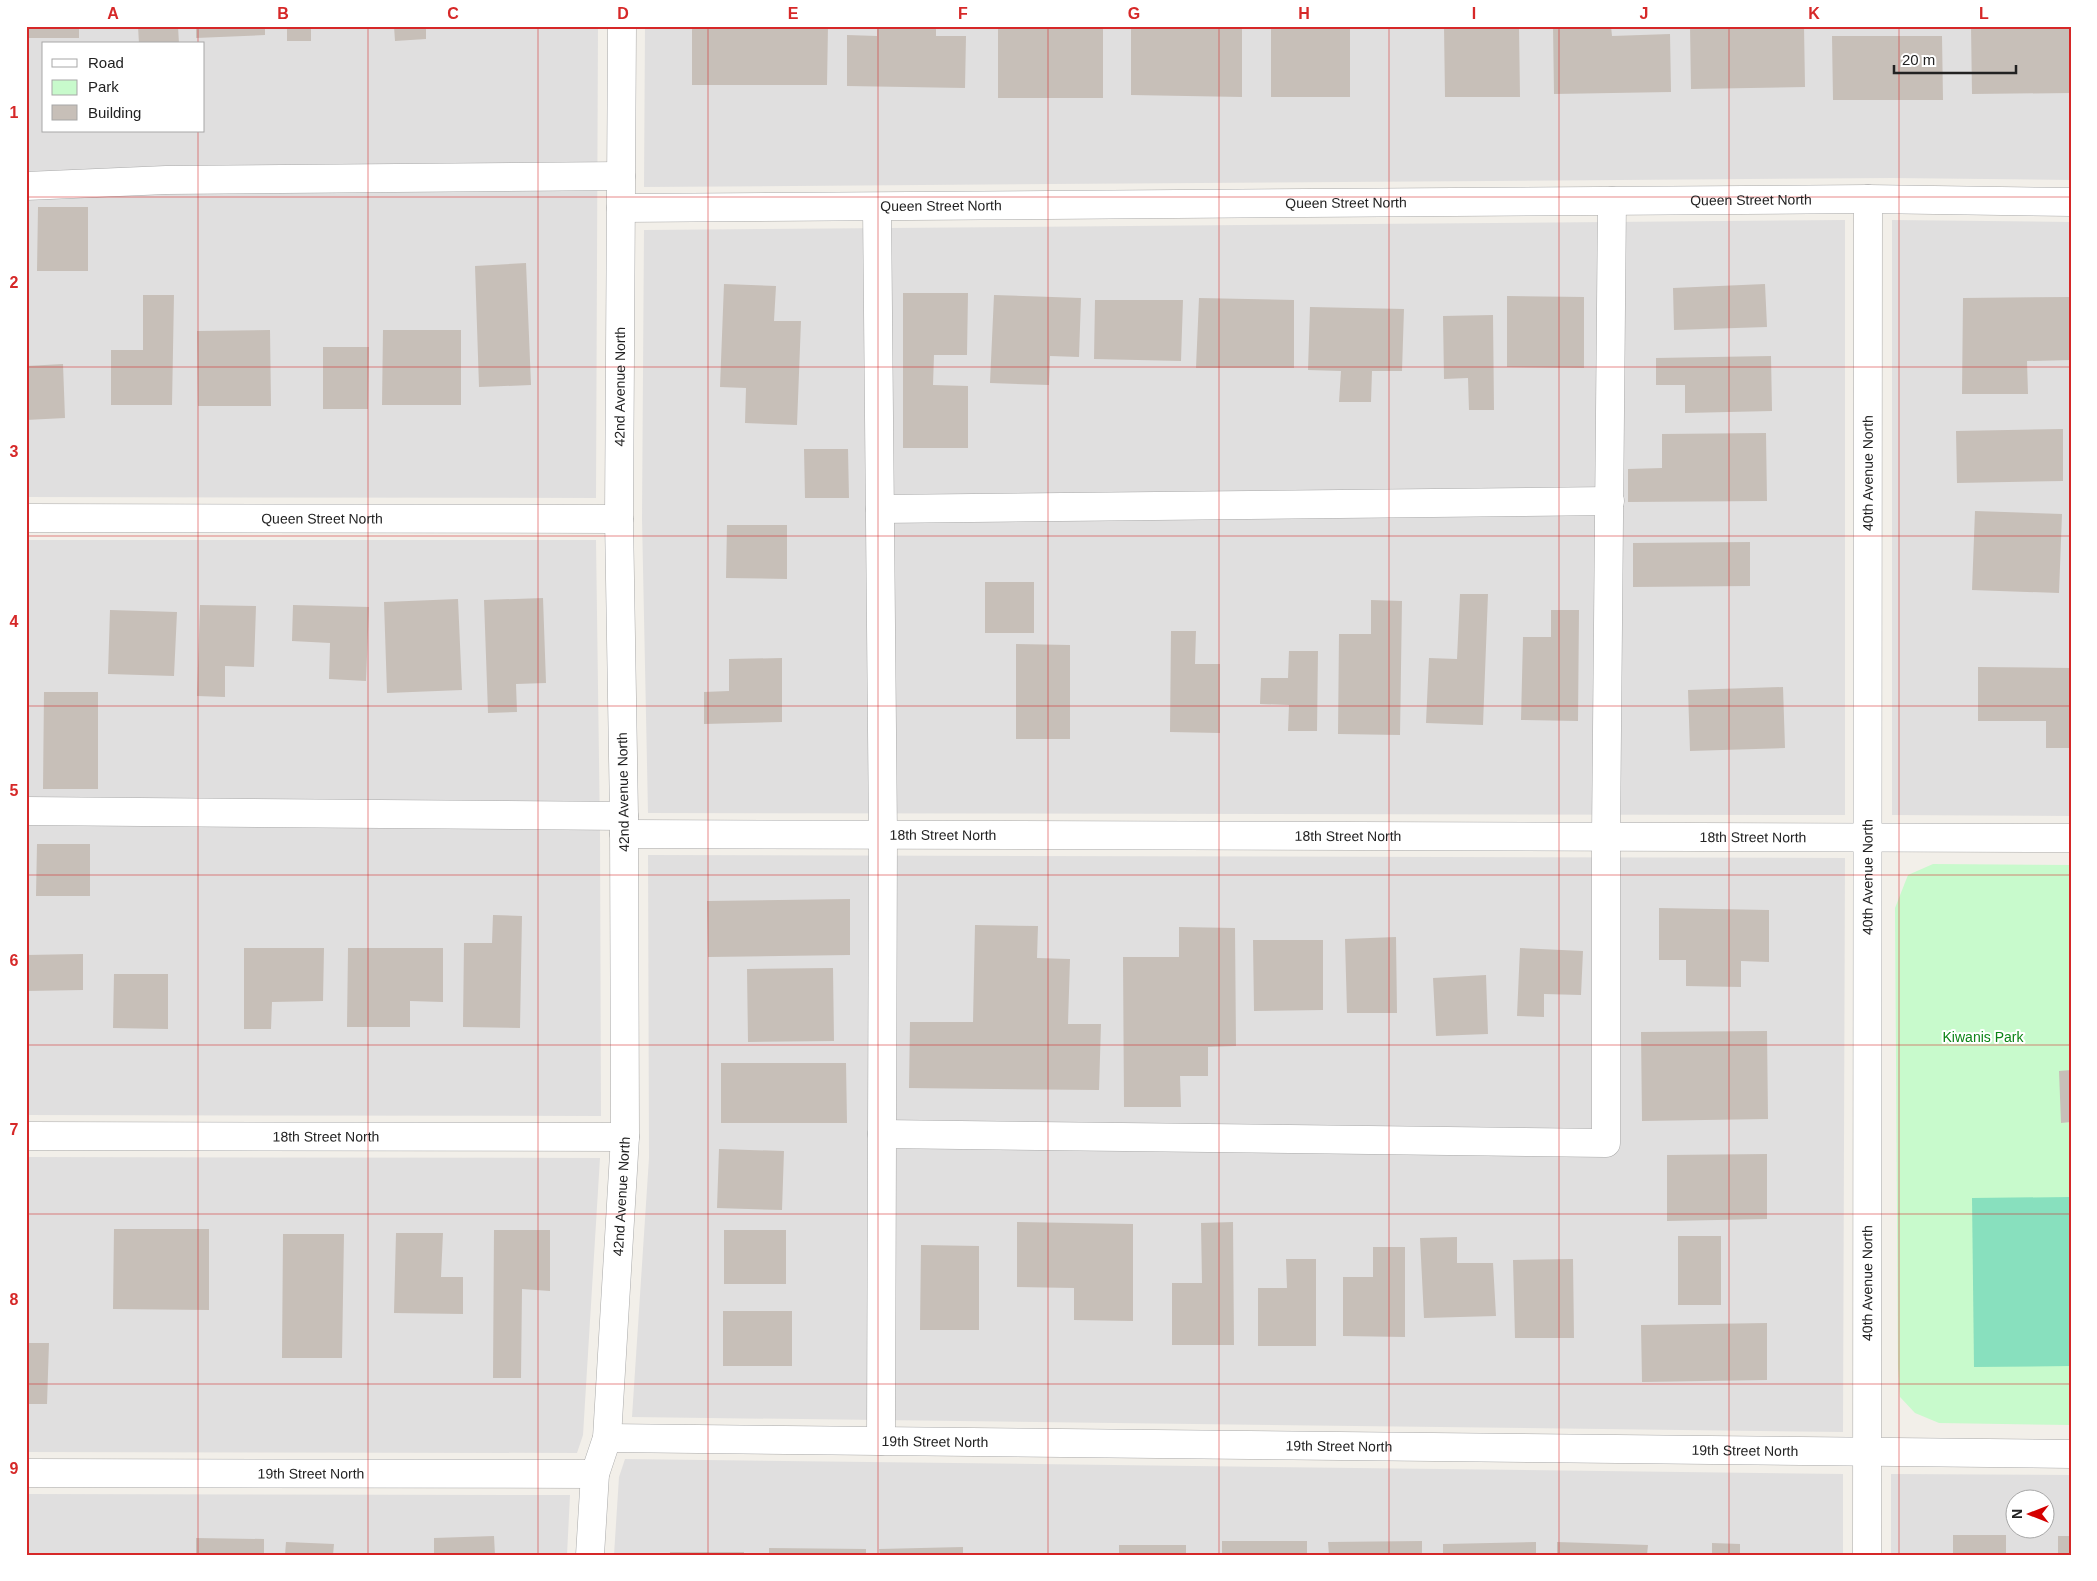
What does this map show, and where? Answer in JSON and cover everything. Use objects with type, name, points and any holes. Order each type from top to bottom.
[{"type":"street","name":"42nd Avenue North","points":[[590,1555],[595,1474],[607,1438],[625,1137],[624,825],[619,519],[622,26]]},
{"type":"street","points":[[26,186],[166,180],[621,176]]},
{"type":"street","name":"Queen Street North","points":[[621,208],[1868,199],[2071,202]]},
{"type":"street","name":"40th Avenue North","points":[[1867,1555],[1868,199]]},
{"type":"street","points":[[882,1134],[1606,1143],[1606,836],[1612,201]]},
{"type":"street","points":[[878,207],[883,835],[881,1441]]},
{"type":"street","points":[[880,508],[1610,501]]},
{"type":"street","name":"Queen Street North","points":[[26,518],[619,519]]},
{"type":"street","name":"18th Street North","points":[[26,810],[624,825],[883,835],[2071,838]]},
{"type":"street","name":"18th Street North","points":[[26,1136],[625,1137]]},
{"type":"street","name":"19th Street North","points":[[607,1438],[2071,1454]]},
{"type":"street","name":"19th Street North","points":[[26,1473],[595,1474]]},
{"type":"shaded area","points":[[26,26],[598,26],[596,498],[26,497]]},
{"type":"shaded area","points":[[645,26],[2071,26],[2071,180],[1892,178],[644,187]]},
{"type":"shaded area","points":[[1845,220],[1845,815],[648,813],[642,519],[644,230]]},
{"type":"shaded area","points":[[1892,220],[2071,222],[2071,816],[1892,815]]},
{"type":"shaded area","points":[[26,540],[596,540],[601,1116],[26,1115]]},
{"type":"shaded area","points":[[648,855],[1845,858],[1843,1432],[632,1417],[649,1158]]},
{"type":"shaded area","points":[[26,1157],[600,1158],[583,1435],[577,1453],[26,1452]]},
{"type":"shaded area","points":[[625,1459],[1843,1474],[1843,1555],[614,1555],[619,1477]]},
{"type":"shaded area","points":[[1891,1474],[2071,1475],[2071,1555],[1891,1555]]},
{"type":"shaded area","points":[[26,1494],[570,1495],[567,1555],[26,1555]]},
{"type":"green space","name":"Kiwanis Park","points":[[1933,864],[2071,865],[2071,1425],[1939,1423],[1915,1413],[1900,1397],[1898,1367],[1895,908],[1908,875]]},
{"type":"green space","points":[[2071,1197],[2071,1366],[1974,1367],[1972,1198]]},
{"type":"building","points":[[26,26],[79,26],[79,38],[26,38]]},
{"type":"building","points":[[138,26],[178,26],[179,42],[139,42]]},
{"type":"building","points":[[196,26],[265,26],[265,35],[196,38]]},
{"type":"building","points":[[287,26],[311,26],[311,41],[287,41]]},
{"type":"building","points":[[394,26],[426,26],[426,39],[395,41]]},
{"type":"building","points":[[692,26],[828,26],[827,85],[692,85]]},
{"type":"building","points":[[877,26],[936,26],[936,36],[966,36],[965,88],[847,86],[847,35],[877,36]]},
{"type":"building","points":[[998,26],[1103,26],[1103,98],[998,98]]},
{"type":"building","points":[[1131,26],[1242,27],[1242,97],[1131,95]]},
{"type":"building","points":[[1271,26],[1350,26],[1350,97],[1271,97]]},
{"type":"building","points":[[1444,26],[1519,26],[1520,97],[1445,97]]},
{"type":"building","points":[[1553,26],[1611,26],[1612,36],[1670,34],[1671,92],[1554,94]]},
{"type":"building","points":[[1690,26],[1804,26],[1805,87],[1691,89]]},
{"type":"building","points":[[1971,26],[2071,26],[2071,93],[1972,94]]},
{"type":"building","points":[[1832,36],[1942,36],[1943,100],[1833,100]]},
{"type":"building","points":[[38,207],[88,207],[88,271],[37,271]]},
{"type":"building","points":[[526,263],[531,385],[479,387],[475,266]]},
{"type":"building","points":[[724,284],[776,286],[774,321],[801,321],[797,425],[745,423],[746,388],[720,387]]},
{"type":"building","points":[[1765,284],[1767,327],[1674,330],[1673,288]]},
{"type":"building","points":[[903,293],[968,293],[967,355],[934,355],[933,385],[968,386],[968,448],[903,448]]},
{"type":"building","points":[[143,295],[174,295],[172,405],[111,405],[111,350],[143,350]]},
{"type":"building","points":[[994,295],[1081,298],[1079,357],[1050,356],[1049,385],[990,383]]},
{"type":"building","points":[[1507,296],[1584,297],[1584,368],[1507,367]]},
{"type":"building","points":[[2071,297],[2071,360],[2027,361],[2028,394],[1962,394],[1963,298]]},
{"type":"building","points":[[1199,298],[1294,300],[1294,368],[1196,368]]},
{"type":"building","points":[[1095,300],[1183,300],[1181,361],[1094,359]]},
{"type":"building","points":[[1310,307],[1404,309],[1402,371],[1372,371],[1371,402],[1339,402],[1341,371],[1308,370]]},
{"type":"building","points":[[1493,315],[1494,410],[1469,410],[1468,378],[1444,379],[1443,316]]},
{"type":"building","points":[[270,330],[271,406],[198,406],[197,331]]},
{"type":"building","points":[[383,330],[461,330],[461,405],[382,405]]},
{"type":"building","points":[[323,347],[369,347],[368,409],[323,409]]},
{"type":"building","points":[[1771,356],[1772,411],[1685,413],[1685,385],[1656,385],[1656,358]]},
{"type":"building","points":[[63,364],[65,418],[26,420],[26,366]]},
{"type":"building","points":[[2063,429],[2063,481],[1957,483],[1956,431]]},
{"type":"building","points":[[1766,433],[1767,501],[1628,502],[1628,469],[1662,468],[1662,434]]},
{"type":"building","points":[[804,449],[848,449],[849,498],[805,498]]},
{"type":"building","points":[[1975,511],[2062,514],[2059,593],[1972,590]]},
{"type":"building","points":[[727,525],[787,525],[787,579],[726,578]]},
{"type":"building","points":[[1750,542],[1750,586],[1633,587],[1633,543]]},
{"type":"building","points":[[985,582],[1034,582],[1034,633],[985,633]]},
{"type":"building","points":[[1460,594],[1488,594],[1483,725],[1426,723],[1429,658],[1457,659]]},
{"type":"building","points":[[543,598],[546,683],[516,684],[517,712],[488,713],[484,600]]},
{"type":"building","points":[[458,599],[462,690],[387,693],[384,602]]},
{"type":"building","points":[[1371,600],[1402,601],[1400,735],[1338,734],[1339,634],[1371,634]]},
{"type":"building","points":[[200,605],[256,606],[254,667],[225,666],[225,697],[197,696]]},
{"type":"building","points":[[293,605],[369,607],[366,681],[329,679],[330,643],[292,641]]},
{"type":"building","points":[[110,610],[177,612],[174,676],[108,674]]},
{"type":"building","points":[[1551,610],[1579,610],[1578,721],[1521,720],[1523,637],[1551,637]]},
{"type":"building","points":[[1171,631],[1196,631],[1195,664],[1220,664],[1220,733],[1170,732]]},
{"type":"building","points":[[1016,644],[1070,645],[1070,739],[1016,739]]},
{"type":"building","points":[[1289,651],[1318,651],[1317,731],[1288,731],[1289,705],[1260,704],[1261,678],[1288,678]]},
{"type":"building","points":[[782,658],[782,722],[704,724],[704,692],[729,691],[729,659]]},
{"type":"building","points":[[1978,667],[2071,668],[2071,748],[2046,748],[2046,721],[1978,721]]},
{"type":"building","points":[[1783,687],[1785,748],[1690,751],[1688,690]]},
{"type":"building","points":[[44,692],[98,692],[98,789],[43,789]]},
{"type":"building","points":[[37,844],[90,844],[90,896],[36,896]]},
{"type":"building","points":[[850,899],[850,955],[708,957],[707,901]]},
{"type":"building","points":[[1659,908],[1769,910],[1769,962],[1741,961],[1741,987],[1686,986],[1686,960],[1659,960]]},
{"type":"building","points":[[493,915],[522,916],[520,1028],[463,1027],[464,943],[492,943]]},
{"type":"building","points":[[975,925],[1038,926],[1037,958],[1070,959],[1068,1024],[1101,1024],[1099,1090],[909,1088],[910,1022],[973,1022]]},
{"type":"building","points":[[1179,927],[1235,928],[1236,1046],[1208,1047],[1208,1076],[1180,1076],[1181,1107],[1124,1107],[1123,957],[1179,957]]},
{"type":"building","points":[[1396,937],[1397,1013],[1347,1013],[1345,939]]},
{"type":"building","points":[[1253,940],[1323,940],[1323,1010],[1254,1011]]},
{"type":"building","points":[[244,948],[324,948],[323,1001],[272,1002],[271,1029],[244,1029]]},
{"type":"building","points":[[348,948],[443,948],[443,1002],[410,1001],[410,1027],[347,1027]]},
{"type":"building","points":[[1520,948],[1583,951],[1581,995],[1544,994],[1544,1017],[1517,1016]]},
{"type":"building","points":[[83,954],[83,990],[26,991],[26,955]]},
{"type":"building","points":[[833,968],[834,1041],[748,1042],[747,969]]},
{"type":"building","points":[[114,974],[168,974],[168,1029],[113,1028]]},
{"type":"building","points":[[1486,975],[1488,1034],[1436,1036],[1433,978]]},
{"type":"building","points":[[1767,1031],[1768,1119],[1642,1121],[1641,1032]]},
{"type":"building","points":[[721,1063],[846,1063],[847,1123],[721,1123]]},
{"type":"building","points":[[2071,1070],[2071,1122],[2061,1123],[2059,1071]]},
{"type":"building","points":[[719,1149],[784,1151],[782,1210],[717,1208]]},
{"type":"building","points":[[1767,1154],[1767,1219],[1667,1221],[1667,1155]]},
{"type":"building","points":[[1017,1222],[1133,1224],[1133,1321],[1074,1320],[1074,1288],[1017,1287]]},
{"type":"building","points":[[1233,1222],[1234,1345],[1172,1345],[1172,1283],[1202,1283],[1201,1223]]},
{"type":"building","points":[[114,1229],[209,1229],[209,1310],[113,1309]]},
{"type":"building","points":[[494,1230],[550,1230],[550,1291],[522,1289],[521,1378],[493,1378]]},
{"type":"building","points":[[724,1230],[786,1230],[786,1284],[724,1284]]},
{"type":"building","points":[[396,1233],[443,1233],[441,1277],[463,1277],[463,1314],[394,1313]]},
{"type":"building","points":[[283,1234],[344,1234],[342,1358],[282,1358]]},
{"type":"building","points":[[1678,1236],[1721,1236],[1721,1305],[1678,1305]]},
{"type":"building","points":[[1457,1237],[1457,1263],[1493,1263],[1496,1316],[1424,1318],[1420,1238]]},
{"type":"building","points":[[921,1245],[979,1246],[979,1330],[920,1330]]},
{"type":"building","points":[[1373,1247],[1405,1247],[1405,1337],[1343,1336],[1343,1277],[1373,1277]]},
{"type":"building","points":[[1286,1259],[1316,1259],[1316,1346],[1258,1346],[1258,1288],[1287,1288]]},
{"type":"building","points":[[1573,1259],[1574,1338],[1515,1338],[1513,1260]]},
{"type":"building","points":[[723,1311],[792,1311],[792,1366],[723,1366]]},
{"type":"building","points":[[1767,1323],[1767,1380],[1642,1382],[1641,1325]]},
{"type":"building","points":[[26,1343],[49,1343],[47,1404],[26,1404]]},
{"type":"building","points":[[1953,1535],[2004,1535],[2004,1538],[2006,1538],[2006,1555],[1953,1555]]},
{"type":"building","points":[[494,1536],[495,1555],[434,1555],[434,1538]]},
{"type":"building","points":[[2058,1536],[2071,1536],[2071,1555],[2058,1555]]},
{"type":"building","points":[[196,1538],[264,1539],[264,1555],[196,1555]]},
{"type":"building","points":[[1222,1541],[1307,1541],[1307,1555],[1222,1555]]},
{"type":"building","points":[[1422,1541],[1422,1555],[1329,1555],[1328,1542]]},
{"type":"building","points":[[286,1542],[334,1544],[333,1555],[285,1555]]},
{"type":"building","points":[[1536,1542],[1536,1555],[1443,1555],[1443,1544]]},
{"type":"building","points":[[1557,1542],[1648,1545],[1647,1555],[1557,1555]]},
{"type":"building","points":[[1712,1543],[1740,1544],[1740,1555],[1712,1555]]},
{"type":"building","points":[[1119,1545],[1186,1545],[1186,1555],[1119,1555]]},
{"type":"building","points":[[963,1547],[963,1555],[880,1555],[879,1549]]},
{"type":"building","points":[[769,1548],[866,1549],[866,1555],[769,1555]]},
{"type":"building","points":[[670,1552],[744,1552],[744,1555],[670,1555]]}]
